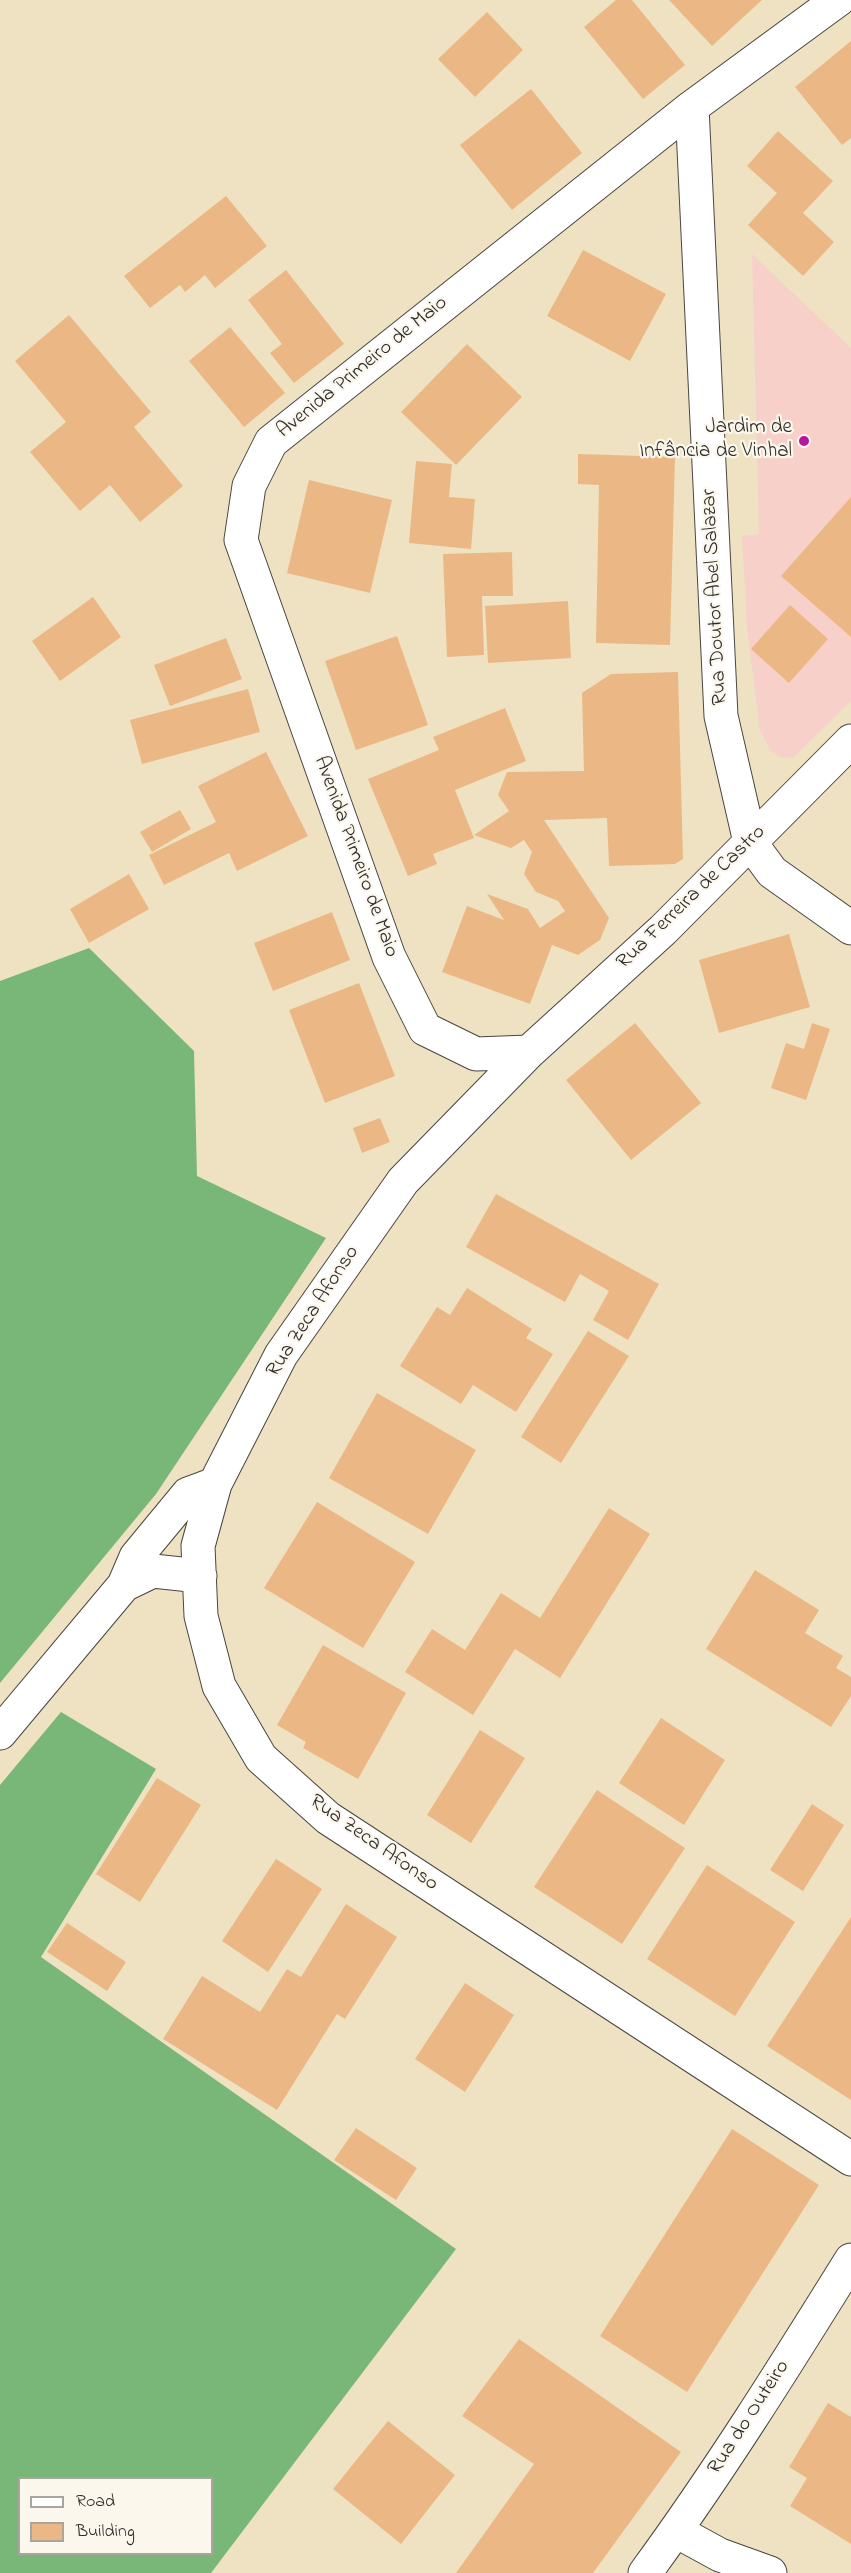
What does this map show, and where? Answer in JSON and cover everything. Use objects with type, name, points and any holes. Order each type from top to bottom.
[{"type":"street","name":"Avenida Primeiro de Maio","points":[[529,1052],[476,1054],[425,1029],[389,957],[242,540],[249,486],[271,442],[692,107],[838,0]]},
{"type":"street","name":"Rua Doutor Abel Salazar","points":[[692,107],[721,716],[750,842],[772,872],[851,928]]},
{"type":"street","name":"Rua Ferreira de Castro","points":[[529,1052],[663,930],[851,741]]},
{"type":"street","name":"Rua Zeca Afonso","points":[[529,1052],[403,1181],[281,1355],[215,1484],[198,1546],[201,1616],[219,1686],[261,1758],[328,1818],[851,2159]]},
{"type":"street","points":[[0,1733],[124,1585],[136,1557],[188,1494],[215,1484]]},
{"type":"street","points":[[124,1585],[153,1571],[200,1576]]},
{"type":"street","name":"Rua do Outeiro","points":[[645,2573],[676,2531],[784,2367],[851,2260]]},
{"type":"street","points":[[676,2531],[720,2555],[770,2573]]},
{"type":"shaded area","name":"Jardim de Infância de Vinhal","points":[[752,254],[851,348],[851,701],[794,757],[782,758],[771,751],[760,731],[747,627],[742,536],[759,534]]},
{"type":"green space","points":[[89,948],[194,1051],[197,1176],[326,1238],[156,1494],[0,1683],[0,981]]},
{"type":"green space","points":[[61,1712],[156,1769],[41,1957],[456,2249],[211,2573],[0,2573],[0,1785]]},
{"type":"building","points":[[616,0],[632,0],[685,65],[643,99],[584,27]]},
{"type":"building","points":[[669,0],[762,0],[712,46]]},
{"type":"building","points":[[487,12],[523,50],[475,97],[438,59]]},
{"type":"building","points":[[851,41],[851,138],[842,145],[795,87]]},
{"type":"building","points":[[531,89],[582,153],[512,210],[460,145]]},
{"type":"building","points":[[778,131],[833,181],[803,213],[834,242],[803,276],[748,225],[777,193],[747,166]]},
{"type":"building","points":[[226,196],[267,246],[215,288],[205,275],[185,292],[180,285],[150,308],[124,276]]},
{"type":"building","points":[[583,250],[666,294],[630,361],[547,316]]},
{"type":"building","points":[[286,270],[344,344],[294,383],[270,353],[282,344],[248,300]]},
{"type":"building","points":[[69,315],[151,412],[134,427],[183,486],[140,522],[110,485],[80,511],[30,452],[66,422],[15,361]]},
{"type":"building","points":[[230,327],[285,393],[244,427],[189,361]]},
{"type":"building","points":[[467,344],[522,397],[456,465],[401,412]]},
{"type":"building","points":[[578,454],[675,457],[670,645],[596,643],[599,485],[578,484]]},
{"type":"building","points":[[416,461],[452,464],[449,497],[475,499],[471,549],[409,543]]},
{"type":"building","points":[[309,480],[392,500],[370,593],[287,573]]},
{"type":"building","points":[[851,497],[851,637],[781,576]]},
{"type":"building","points":[[512,552],[513,596],[482,596],[484,655],[447,657],[443,554]]},
{"type":"building","points":[[93,597],[121,637],[60,681],[32,641]]},
{"type":"building","points":[[568,601],[571,658],[488,663],[485,606]]},
{"type":"building","points":[[790,605],[828,639],[789,683],[751,649]]},
{"type":"building","points":[[397,636],[428,725],[356,750],[325,661]]},
{"type":"building","points":[[226,638],[242,679],[170,706],[154,665]]},
{"type":"building","points":[[678,672],[683,859],[675,864],[609,866],[607,818],[544,820],[609,918],[600,940],[578,955],[552,945],[530,1004],[442,972],[467,906],[504,920],[487,894],[528,909],[540,928],[565,911],[558,901],[536,892],[524,874],[532,852],[524,840],[511,848],[474,835],[509,811],[498,795],[507,772],[584,771],[582,693],[611,674]]},
{"type":"building","points":[[248,689],[260,732],[142,764],[130,720]]},
{"type":"building","points":[[505,708],[526,761],[455,790],[474,838],[433,854],[437,864],[408,876],[368,779],[439,750],[433,737]]},
{"type":"building","points":[[266,752],[308,836],[237,871],[229,853],[164,885],[149,855],[216,822],[198,786]]},
{"type":"building","points":[[180,810],[191,829],[152,852],[140,832]]},
{"type":"building","points":[[129,874],[149,909],[89,943],[70,909]]},
{"type":"building","points":[[332,912],[350,960],[273,991],[254,943]]},
{"type":"building","points":[[789,934],[810,1007],[719,1033],[699,960]]},
{"type":"building","points":[[359,983],[395,1076],[325,1103],[289,1010]]},
{"type":"building","points":[[635,1023],[701,1103],[631,1160],[566,1080]]},
{"type":"building","points":[[812,1023],[830,1029],[806,1100],[771,1088],[786,1043],[804,1049]]},
{"type":"building","points":[[380,1118],[390,1142],[362,1153],[353,1128]]},
{"type":"building","points":[[496,1194],[659,1284],[628,1340],[593,1320],[609,1291],[580,1274],[565,1302],[466,1247]]},
{"type":"building","points":[[467,1288],[532,1329],[526,1338],[553,1354],[516,1412],[473,1385],[461,1404],[400,1366],[437,1307],[450,1315]]},
{"type":"building","points":[[588,1331],[629,1356],[561,1463],[521,1437]]},
{"type":"building","points":[[377,1393],[476,1450],[428,1534],[329,1478]]},
{"type":"building","points":[[317,1502],[415,1562],[363,1648],[264,1588]]},
{"type":"building","points":[[609,1508],[650,1534],[560,1678],[515,1649],[473,1715],[405,1672],[432,1629],[465,1650],[501,1593],[540,1618]]},
{"type":"building","points":[[755,1570],[819,1610],[805,1633],[843,1656],[836,1668],[851,1677],[851,1696],[831,1727],[706,1649]]},
{"type":"building","points":[[323,1645],[406,1693],[358,1779],[303,1748],[306,1742],[277,1725]]},
{"type":"building","points":[[661,1718],[725,1760],[684,1825],[619,1783]]},
{"type":"building","points":[[480,1730],[525,1758],[471,1843],[427,1815]]},
{"type":"building","points":[[157,1778],[201,1805],[140,1902],[96,1874]]},
{"type":"building","points":[[597,1790],[685,1848],[622,1944],[534,1887]]},
{"type":"building","points":[[812,1804],[844,1825],[803,1891],[770,1870]]},
{"type":"building","points":[[276,1859],[322,1889],[268,1972],[222,1941]]},
{"type":"building","points":[[707,1865],[795,1922],[735,2016],[647,1959]]},
{"type":"building","points":[[346,1904],[397,1937],[345,2019],[337,2014],[277,2110],[163,2039],[202,1976],[260,2012],[287,1969],[301,1977]]},
{"type":"building","points":[[851,1917],[851,2100],[767,2046]]},
{"type":"building","points":[[67,1923],[126,1962],[107,1991],[47,1952]]},
{"type":"building","points":[[465,1983],[514,2015],[465,2092],[415,2059]]},
{"type":"building","points":[[356,2128],[417,2168],[396,2200],[334,2160]]},
{"type":"building","points":[[732,2129],[819,2185],[687,2392],[600,2336]]},
{"type":"building","points":[[519,2339],[681,2452],[593,2573],[456,2573],[534,2464],[462,2416]]},
{"type":"building","points":[[828,2403],[851,2417],[851,2544],[790,2506],[807,2478],[789,2467]]},
{"type":"building","points":[[388,2421],[455,2475],[401,2544],[333,2489]]},
{"type":"place","name":"Jardim de Infância de Vinhal","points":[[804,441]]}]
